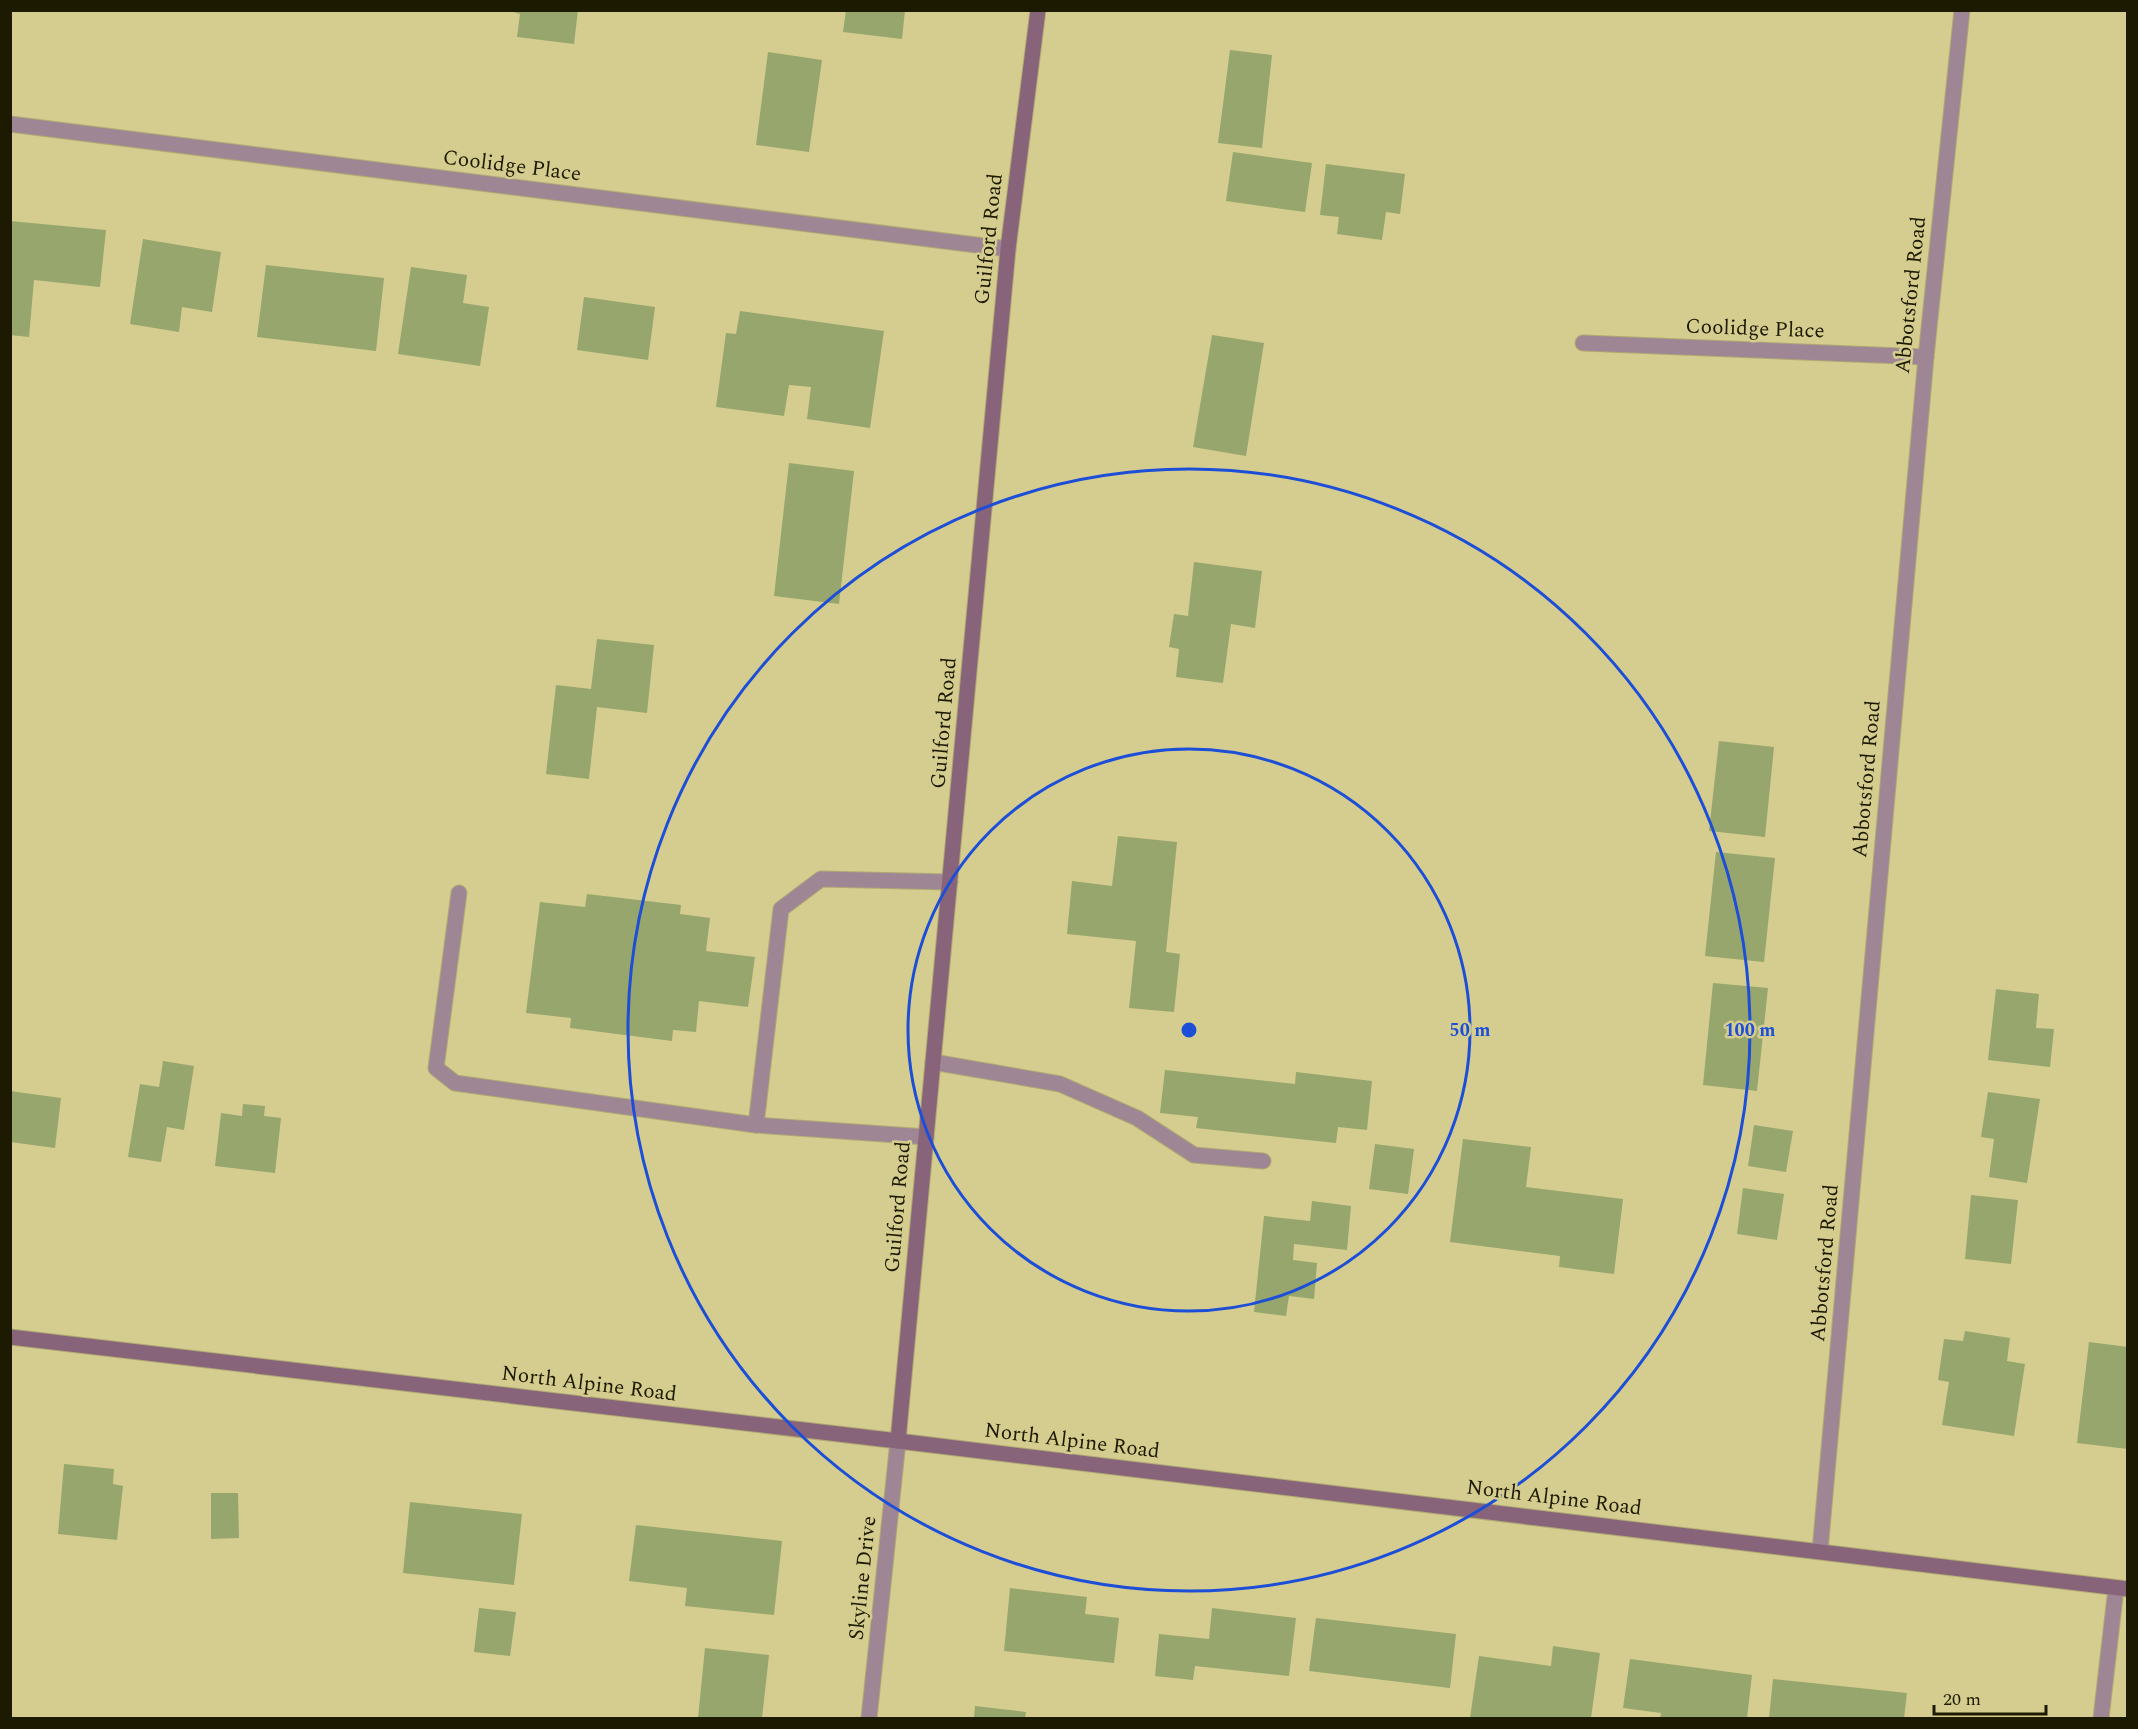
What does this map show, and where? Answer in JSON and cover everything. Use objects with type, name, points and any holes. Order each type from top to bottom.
[{"type":"main road","name":"Guilford Road","points":[[898,1441],[1008,249],[1038,10]]},
{"type":"main road","name":"North Alpine Road","points":[[10,1337],[2122,1588]]},
{"type":"street","name":"Abbotsford Road","points":[[1820,1551],[1926,357],[1962,10]]},
{"type":"street","name":"Coolidge Place","points":[[10,124],[1008,249]]},
{"type":"street","name":"Coolidge Place","points":[[1583,343],[1926,357]]},
{"type":"street","points":[[756,1125],[781,909],[821,879],[950,882]]},
{"type":"street","points":[[459,893],[436,1068],[455,1083],[756,1125],[926,1137]]},
{"type":"street","points":[[933,1062],[1060,1083],[1137,1118],[1194,1155],[1263,1161]]},
{"type":"street","name":"Skyline Drive","points":[[869,1719],[898,1441]]},
{"type":"street","points":[[2101,1719],[2122,1588]]},
{"type":"building","points":[[507,10],[578,10],[574,44],[517,37],[520,14]]},
{"type":"building","points":[[846,10],[905,10],[902,39],[843,32]]},
{"type":"building","points":[[1230,50],[1272,55],[1262,148],[1218,143]]},
{"type":"building","points":[[768,52],[822,60],[809,152],[756,145]]},
{"type":"building","points":[[1233,152],[1312,163],[1305,212],[1226,201]]},
{"type":"building","points":[[1326,164],[1405,174],[1400,214],[1386,212],[1382,240],[1337,234],[1339,217],[1320,215]]},
{"type":"building","points":[[10,221],[106,230],[100,287],[34,280],[29,337],[10,335]]},
{"type":"building","points":[[143,239],[221,252],[212,312],[182,307],[179,332],[130,324]]},
{"type":"building","points":[[266,265],[384,278],[376,351],[257,337]]},
{"type":"building","points":[[411,267],[467,275],[463,303],[489,307],[480,366],[398,354]]},
{"type":"building","points":[[584,297],[655,307],[648,360],[577,350]]},
{"type":"building","points":[[740,311],[884,331],[870,428],[807,419],[811,387],[789,385],[784,416],[716,407],[726,333],[736,334]]},
{"type":"building","points":[[1212,335],[1264,343],[1246,456],[1193,447]]},
{"type":"building","points":[[789,463],[854,471],[839,604],[774,596]]},
{"type":"building","points":[[1194,562],[1262,571],[1255,628],[1231,624],[1223,683],[1176,677],[1179,649],[1169,647],[1174,614],[1188,616]]},
{"type":"building","points":[[597,639],[654,645],[647,713],[597,707],[589,779],[546,774],[556,685],[591,689]]},
{"type":"building","points":[[1719,741],[1774,747],[1765,837],[1709,831]]},
{"type":"building","points":[[1118,836],[1177,842],[1166,952],[1180,954],[1174,1012],[1129,1008],[1136,941],[1067,934],[1072,881],[1112,886]]},
{"type":"building","points":[[1716,852],[1775,858],[1764,962],[1705,956]]},
{"type":"building","points":[[587,894],[681,905],[680,914],[710,918],[706,951],[755,957],[748,1007],[699,1001],[696,1032],[673,1030],[672,1041],[570,1028],[571,1018],[526,1013],[540,902],[585,907]]},
{"type":"building","points":[[1713,983],[1768,988],[1757,1091],[1703,1085]]},
{"type":"building","points":[[1996,989],[2039,994],[2036,1028],[2054,1029],[2050,1067],[1988,1060]]},
{"type":"building","points":[[163,1061],[194,1066],[184,1130],[167,1127],[161,1162],[128,1157],[140,1084],[159,1087]]},
{"type":"building","points":[[1165,1070],[1295,1084],[1296,1072],[1372,1081],[1367,1130],[1338,1127],[1336,1143],[1196,1128],[1198,1117],[1160,1113]]},
{"type":"building","points":[[10,1091],[61,1098],[55,1148],[10,1142]]},
{"type":"building","points":[[1988,1092],[2040,1099],[2027,1183],[1989,1177],[1994,1139],[1981,1137]]},
{"type":"building","points":[[243,1104],[265,1106],[264,1116],[281,1118],[275,1173],[215,1166],[221,1113],[242,1116]]},
{"type":"building","points":[[1754,1125],[1793,1131],[1786,1172],[1748,1166]]},
{"type":"building","points":[[1463,1139],[1531,1147],[1526,1187],[1623,1199],[1614,1274],[1559,1267],[1560,1256],[1450,1242]]},
{"type":"building","points":[[1375,1144],[1414,1149],[1408,1194],[1369,1189]]},
{"type":"building","points":[[1743,1188],[1784,1194],[1777,1240],[1737,1234]]},
{"type":"building","points":[[1971,1195],[2018,1200],[2011,1264],[1965,1259]]},
{"type":"building","points":[[1312,1201],[1351,1206],[1347,1250],[1294,1244],[1293,1260],[1317,1263],[1314,1299],[1289,1296],[1286,1316],[1254,1312],[1264,1216],[1310,1221]]},
{"type":"building","points":[[1965,1331],[2010,1338],[2007,1361],[2025,1364],[2014,1436],[1942,1425],[1949,1382],[1938,1380],[1944,1339],[1963,1341]]},
{"type":"building","points":[[2089,1342],[2128,1347],[2128,1449],[2077,1443]]},
{"type":"building","points":[[64,1464],[114,1469],[113,1484],[123,1486],[117,1540],[58,1534]]},
{"type":"building","points":[[211,1493],[238,1493],[239,1538],[211,1539]]},
{"type":"building","points":[[410,1502],[522,1514],[514,1585],[403,1573]]},
{"type":"building","points":[[636,1525],[782,1541],[774,1615],[685,1606],[687,1588],[629,1581]]},
{"type":"building","points":[[1010,1588],[1087,1597],[1085,1614],[1119,1618],[1114,1663],[1004,1651]]},
{"type":"building","points":[[479,1608],[516,1612],[510,1656],[474,1652]]},
{"type":"building","points":[[1212,1608],[1296,1618],[1289,1676],[1195,1666],[1193,1680],[1155,1676],[1159,1634],[1209,1639]]},
{"type":"building","points":[[1316,1618],[1456,1634],[1450,1688],[1309,1671]]},
{"type":"building","points":[[1553,1646],[1600,1653],[1591,1718],[1470,1718],[1479,1656],[1551,1666]]},
{"type":"building","points":[[705,1648],[769,1655],[762,1718],[698,1718]]},
{"type":"building","points":[[1630,1659],[1752,1675],[1747,1718],[1660,1718],[1661,1713],[1623,1708]]},
{"type":"building","points":[[1773,1679],[1907,1693],[1904,1718],[1769,1718]]},
{"type":"building","points":[[975,1706],[1026,1712],[1025,1718],[974,1718]]}]
